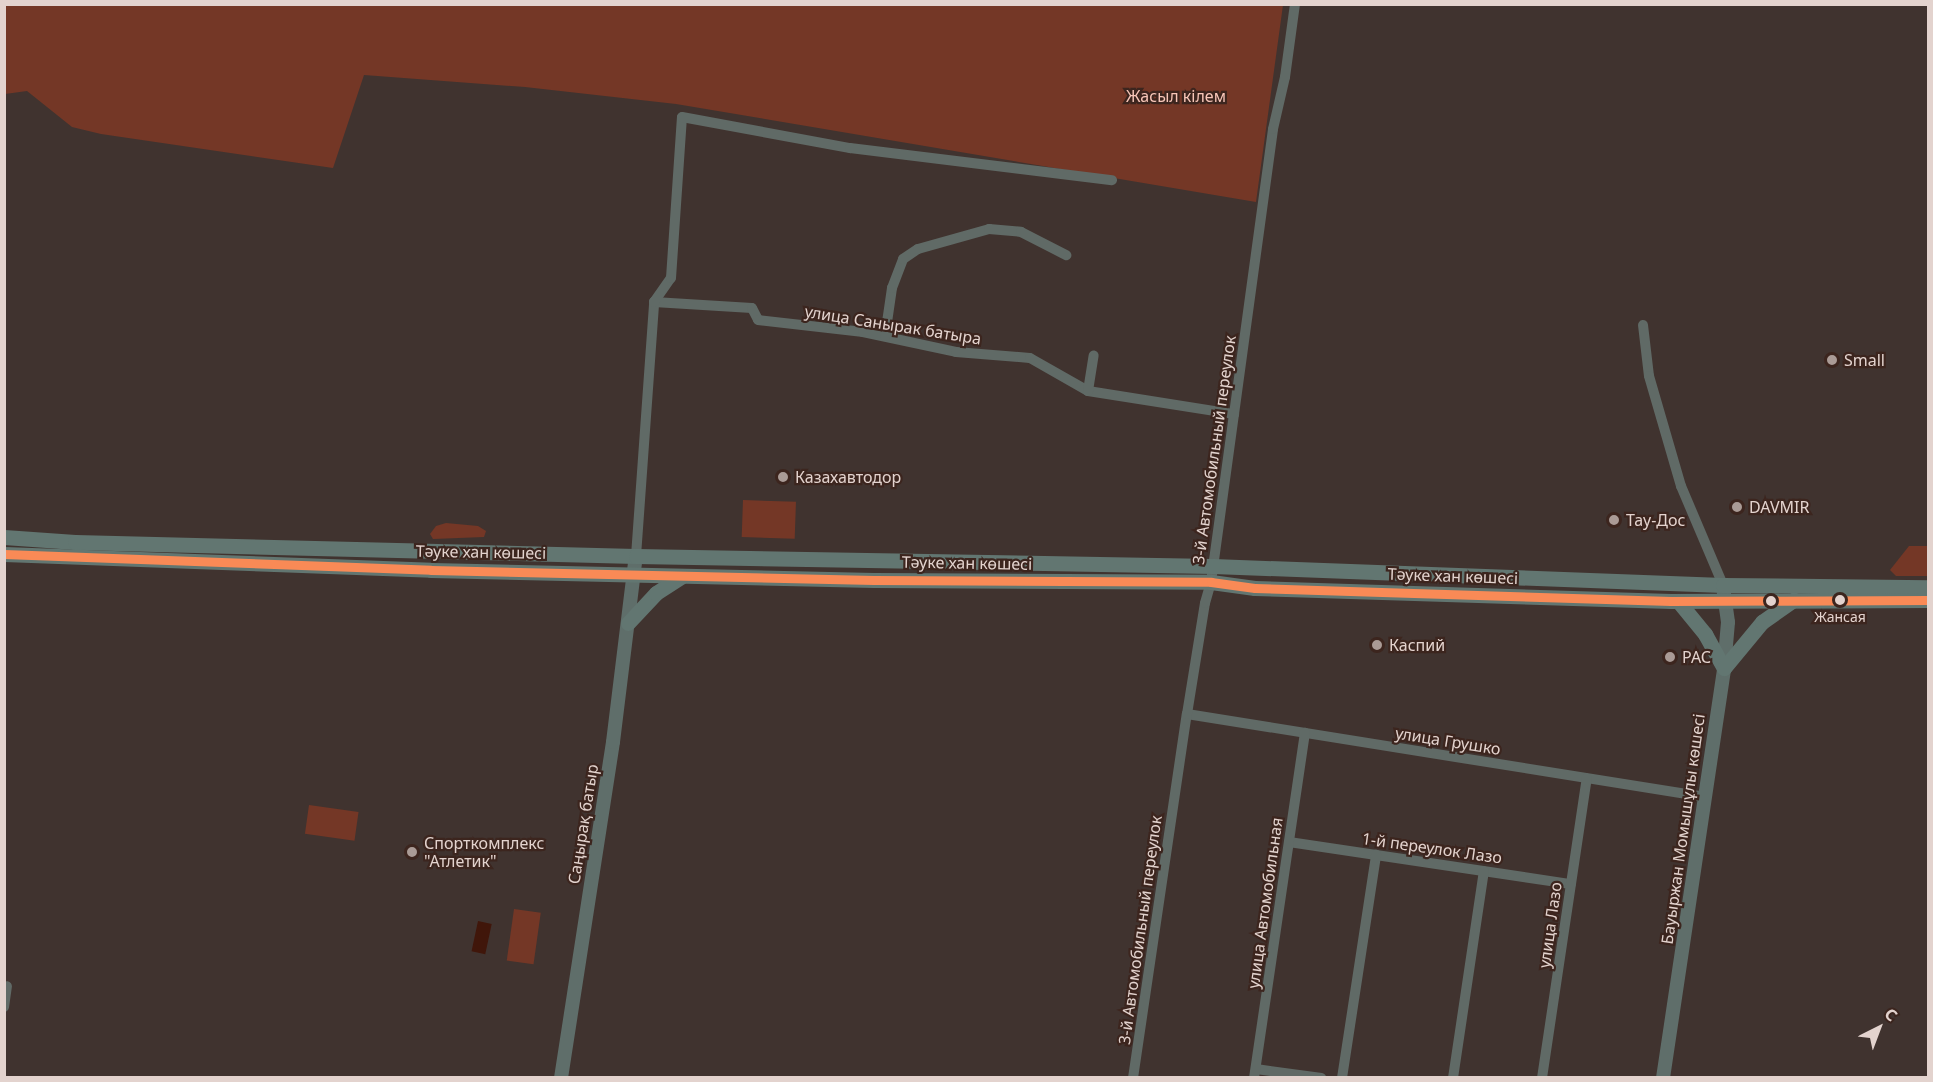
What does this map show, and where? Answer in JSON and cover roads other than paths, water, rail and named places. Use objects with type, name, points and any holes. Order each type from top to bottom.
[{"type":"main road","name":"Тәуке хан көшесі","points":[[4,537],[75,542],[636,556],[1213,566],[1723,585],[1929,587]]},
{"type":"main road","name":"Тәуке хан көшесі","points":[[4,554],[682,576],[1017,582],[1211,582],[1255,588],[1678,601],[1929,600]]},
{"type":"main road","points":[[628,623],[656,593],[682,576]]},
{"type":"main road","points":[[1678,601],[1705,634],[1724,668],[1762,622],[1794,600]]},
{"type":"street","name":"3-й Автомобильный переулок","points":[[1133,1077],[1187,714],[1205,603],[1211,582],[1273,129],[1285,77],[1295,4]]},
{"type":"street","points":[[636,556],[654,302],[671,278],[682,117],[850,148],[1113,180]]},
{"type":"street","points":[[885,336],[892,288],[903,259],[918,249],[989,229],[1021,232],[1066,255]]},
{"type":"street","name":"улица Санырак батыра","points":[[654,302],[752,308],[758,320],[885,336],[956,352],[1030,358],[1088,391],[1233,414]]},
{"type":"street","points":[[1643,325],[1648,376],[1682,486],[1723,585]]},
{"type":"street","points":[[1088,391],[1094,355]]},
{"type":"street","name":"Саңырақ батыр","points":[[561,1077],[636,556]]},
{"type":"street","name":"Бауыржан Момышұлы көшесі","points":[[1663,1077],[1724,668],[1726,601],[1723,585]]},
{"type":"street","name":"улица Грушко","points":[[1187,714],[1705,797]]},
{"type":"street","name":"улица Автомобильная","points":[[1255,1073],[1305,733]]},
{"type":"street","name":"улица Лазо","points":[[1542,1077],[1587,778]]},
{"type":"street","name":"1-й переулок Лазо","points":[[1289,843],[1571,884]]},
{"type":"street","points":[[1342,1077],[1376,855]]},
{"type":"street","points":[[1453,1077],[1484,871]]},
{"type":"street","points":[[4,1008],[7,986]]},
{"type":"street","points":[[1255,1073],[1321,1077]]},
{"type":"place","name":"Small","points":[[1832,360]]},
{"type":"place","name":"Казахавтодор","points":[[783,477]]},
{"type":"place","name":"DAVMIR","points":[[1737,507]]},
{"type":"place","name":"Тау-Дос","points":[[1614,520]]},
{"type":"place","name":"Жансая","points":[[1840,600]]},
{"type":"place","name":"Каспий","points":[[1377,645]]},
{"type":"place","name":"РАС","points":[[1670,657]]},
{"type":"place","name":"Спорткомплекс \"Атлетик\"","points":[[412,852]]},
{"type":"park label","name":"Жасыл кілем","points":[[1176,96]]}]
